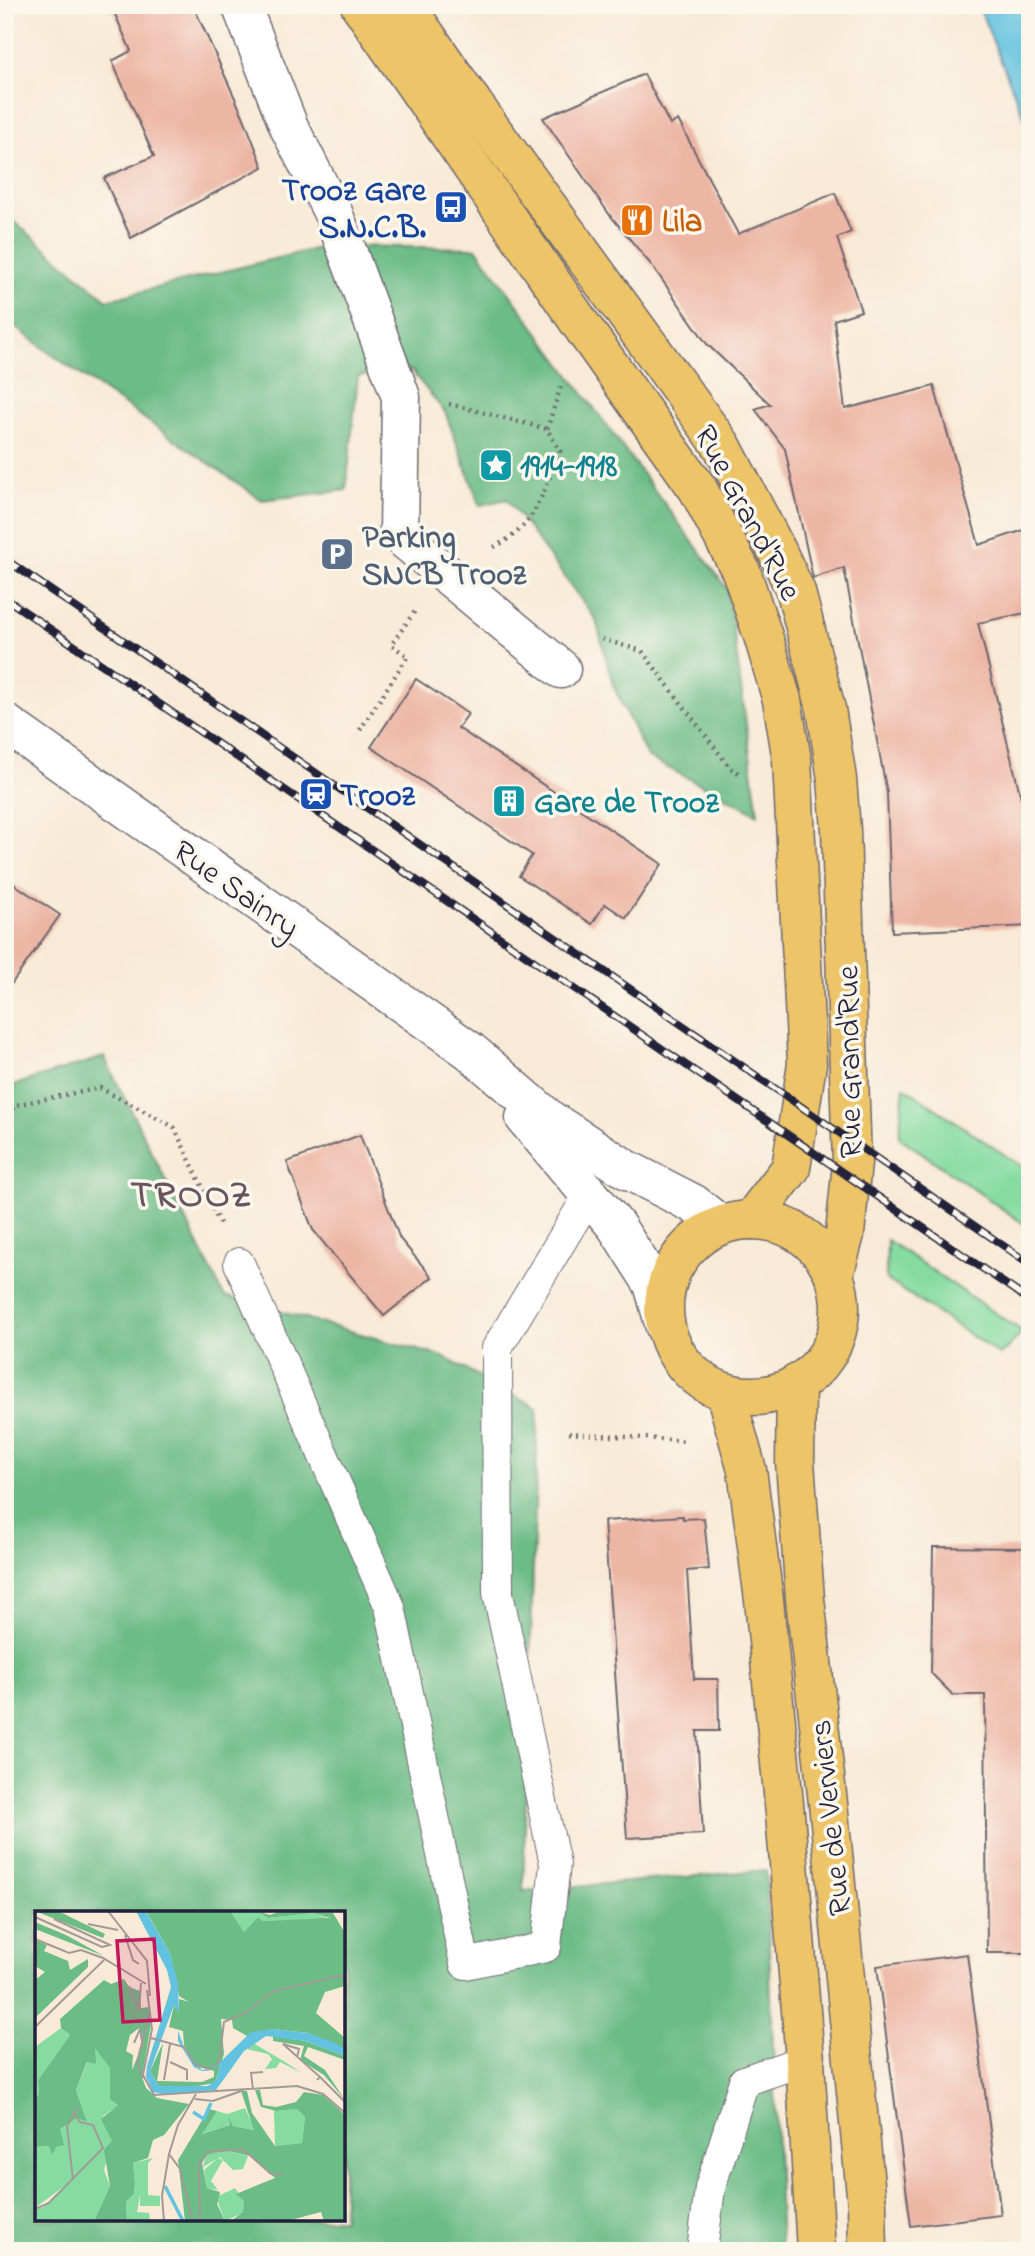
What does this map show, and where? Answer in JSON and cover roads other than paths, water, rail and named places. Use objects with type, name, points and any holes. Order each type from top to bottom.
[{"type":"main road","name":"Rue Grand'Rue","points":[[360,5],[698,489],[741,571],[764,639],[782,700],[792,760],[807,1064],[791,1168],[735,1222],[692,1242],[673,1267],[664,1296],[665,1327],[677,1356],[691,1371],[698,1378],[725,1392],[762,1395],[796,1384],[813,1372],[835,1337],[839,1295],[834,1275],[824,1256],[810,1241],[782,1225],[735,1222]]},
{"type":"main road","name":"Rue Grand'Rue","points":[[405,5],[474,105],[722,446],[796,592],[826,709],[842,830],[852,1163],[845,1234],[834,1275]]},
{"type":"main road","name":"Rue de Verviers","points":[[796,1384],[795,1462],[805,1599],[867,2205],[868,2251]]},
{"type":"main road","name":"Rue de Verviers","points":[[725,1392],[747,1470],[764,1600],[805,2060],[816,2251]]},
{"type":"street","points":[[241,5],[289,127],[334,215],[401,397],[399,535],[561,669]]},
{"type":"street","name":"Rue Sainry","points":[[5,723],[470,1051],[550,1120],[626,1169],[735,1222]]},
{"type":"street","name":"Rue Sainry","points":[[470,1051],[616,1226],[653,1284],[665,1327]]},
{"type":"lane","points":[[239,1263],[390,1607],[465,1964],[546,1947],[555,1864],[498,1593],[497,1348],[589,1195]]},
{"type":"lane","points":[[702,2251],[710,2188],[744,2081],[805,2060]]},
{"type":"water","points":[[978,5],[1030,5],[1030,131]]},
{"type":"railway","points":[[5,559],[1030,1264]]},
{"type":"railway","points":[[5,598],[1030,1301]]},
{"type":"place","name":"Trooz Gare S.N.C.B.","points":[[451,207]]},
{"type":"place","name":"Lila","points":[[637,220]]},
{"type":"place","name":"1914-1918","points":[[496,465]]},
{"type":"place","name":"Parking SNCB Trooz","points":[[337,554]]},
{"type":"place","name":"Trooz","points":[[316,794]]},
{"type":"place","name":"Gare de Trooz","points":[[509,801]]},
{"type":"district","name":"TROOZ","points":[[192,1193]]}]
